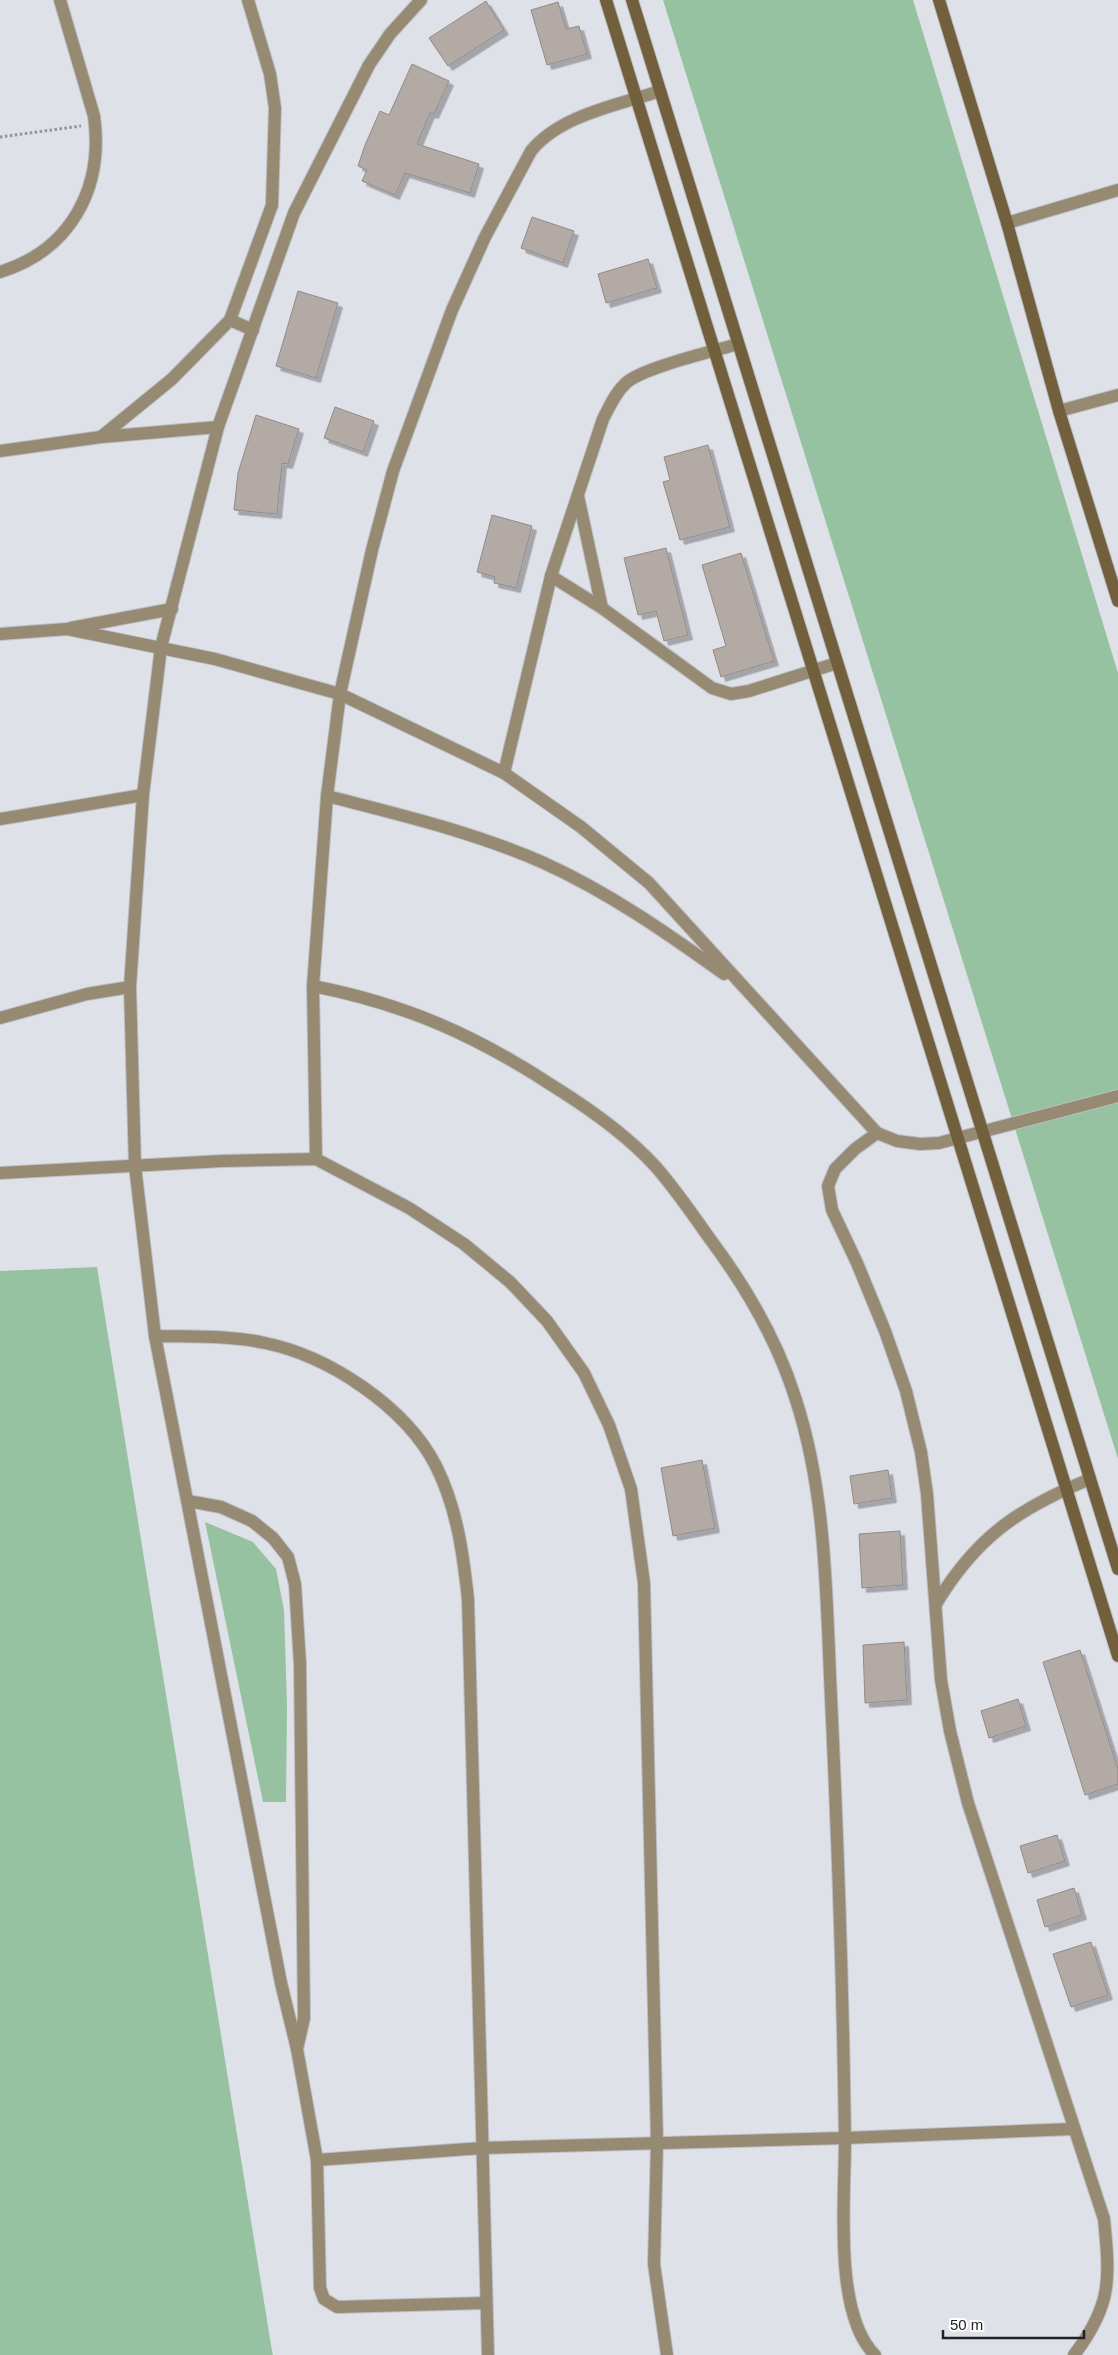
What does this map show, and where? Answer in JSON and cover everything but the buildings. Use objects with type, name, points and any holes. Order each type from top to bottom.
[{"type":"street","points":[[0,272],[16,267],[36,256],[60,236],[75,218],[86,198],[96,158],[95,124],[60,0]]},
{"type":"street","points":[[100,437],[172,379],[230,320],[272,205],[275,108],[270,74],[248,0]]},
{"type":"street","points":[[421,0],[390,34],[369,65],[294,213],[218,427],[162,647],[142,795],[130,987],[135,1166],[155,1336],[281,1983],[297,2048],[317,2160],[320,2288],[329,2304],[337,2307],[485,2303]]},
{"type":"street","points":[[606,0],[1118,1656]]},
{"type":"street","points":[[632,0],[1118,1569]]},
{"type":"street","points":[[939,0],[1007,223],[1059,411],[1118,601]]},
{"type":"street","points":[[316,1160],[313,986],[327,796],[340,694],[372,550],[393,471],[452,310],[514,179],[541,138],[558,126],[660,91]]},
{"type":"street","points":[[1007,223],[1118,190]]},
{"type":"street","points":[[272,205],[294,213]]},
{"type":"street","points":[[230,320],[253,330]]},
{"type":"street","points":[[504,773],[551,576],[603,419],[614,398],[627,382],[652,370],[738,344]]},
{"type":"street","points":[[1059,411],[1118,395]]},
{"type":"street","points":[[0,451],[100,437],[218,427]]},
{"type":"street","points":[[578,496],[602,608]]},
{"type":"street","points":[[551,576],[602,608],[698,680],[731,694],[749,691],[837,663]]},
{"type":"street","points":[[0,634],[66,628],[172,609]]},
{"type":"street","points":[[66,628],[215,659],[340,694],[504,773],[581,827],[649,883],[877,1133],[896,1141],[920,1144],[958,1139],[1118,1096]]},
{"type":"street","points":[[0,819],[142,795]]},
{"type":"street","points":[[327,796],[438,824],[544,864],[614,900],[743,988]]},
{"type":"street","points":[[313,986],[388,1004],[452,1028],[534,1073],[581,1103],[616,1130],[654,1166],[729,1265],[765,1324],[795,1397],[817,1490],[823,1538],[834,1772],[845,2138],[845,2269],[854,2321],[870,2350],[875,2355]]},
{"type":"street","points":[[0,1018],[87,994],[130,987]]},
{"type":"street","points":[[877,1133],[835,1169],[828,1186],[832,1210],[857,1263],[885,1331],[906,1391],[921,1452],[927,1494],[941,1680],[950,1731],[968,1803],[1104,2220],[1108,2280],[1102,2309],[1086,2339],[1074,2355]]},
{"type":"street","points":[[0,1173],[222,1161],[316,1160],[409,1208],[464,1244],[510,1282],[546,1321],[584,1373],[615,1444],[631,1489],[644,1583],[656,2142],[654,2264],[667,2355]]},
{"type":"street","points":[[155,1336],[227,1337],[266,1343],[306,1355],[355,1382],[382,1402],[408,1426],[436,1465],[453,1510],[460,1536],[468,1598],[485,2303],[488,2355]]},
{"type":"street","points":[[936,1604],[961,1567],[991,1535],[1026,1509],[1066,1489],[1090,1480]]},
{"type":"street","points":[[188,1501],[221,1507],[252,1521],[273,1538],[288,1557],[295,1584],[300,1664],[304,2018],[297,2048]]},
{"type":"street","points":[[317,2160],[430,2150],[845,2138],[1073,2129]]},
{"type":"path","points":[[0,137],[95,124]]},
{"type":"green space","points":[[663,0],[913,0],[1118,673],[1118,1459]]},
{"type":"green space","points":[[97,1267],[273,2355],[0,2355],[0,1271]]},
{"type":"green space","points":[[205,1522],[253,1542],[276,1569],[284,1610],[287,1705],[286,1802],[263,1802]]}]
